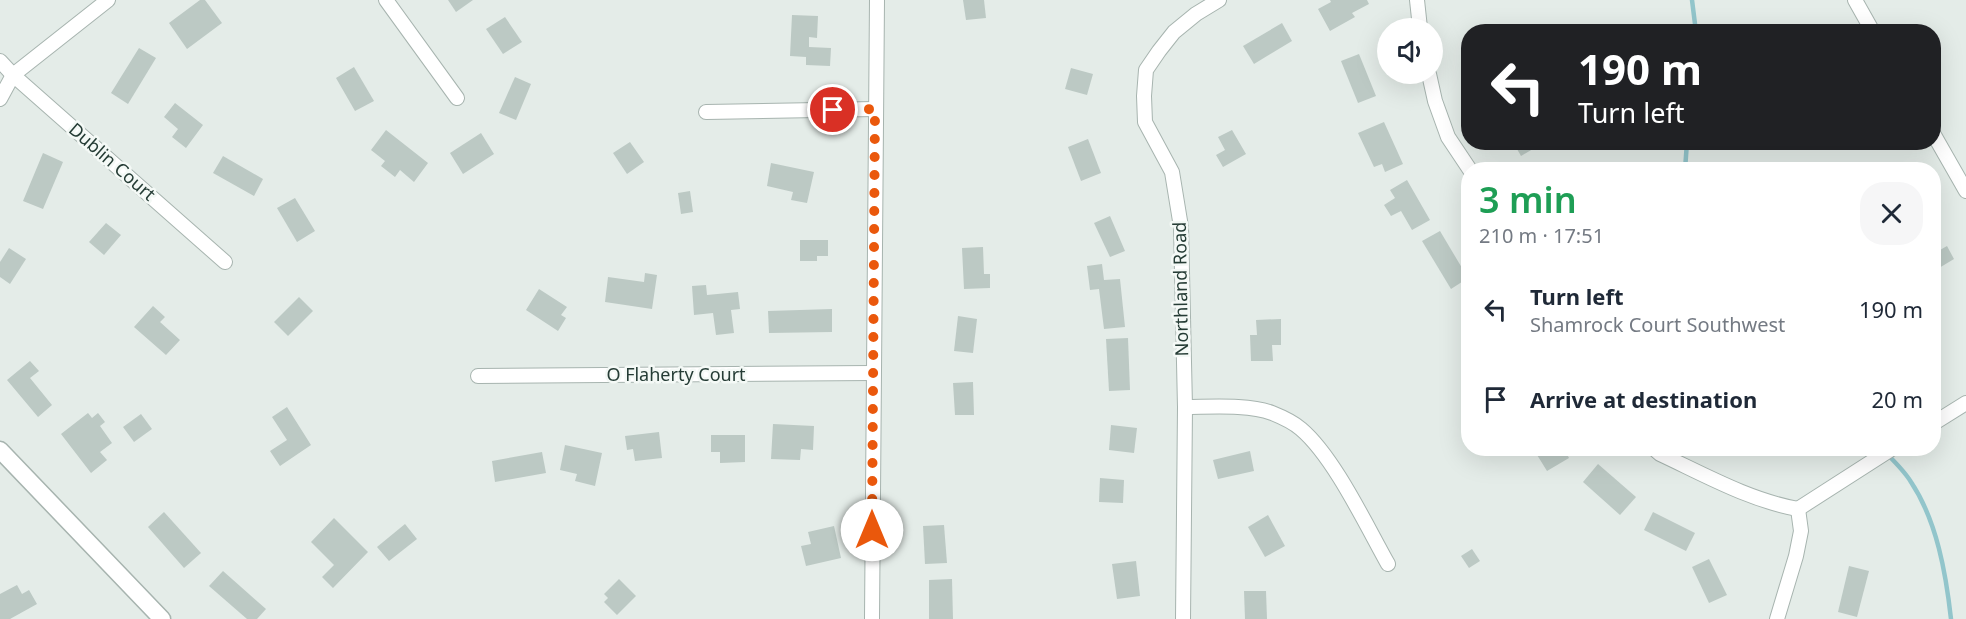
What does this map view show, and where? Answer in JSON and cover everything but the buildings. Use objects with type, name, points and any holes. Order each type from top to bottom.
[{"type":"street","points":[[0,99],[13,75],[108,0]]},
{"type":"street","points":[[386,0],[457,98]]},
{"type":"street","points":[[872,619],[877,0]]},
{"type":"street","name":"Northland Road","points":[[1183,619],[1185,407],[1181,227],[1172,172],[1145,122],[1146,70],[1174,32],[1196,14],[1219,0]]},
{"type":"street","points":[[1417,0],[1419,18]]},
{"type":"street","points":[[1855,0],[1868,24]]},
{"type":"street","name":"Dublin Court","points":[[0,61],[225,262]]},
{"type":"street","points":[[1431,84],[1448,137],[1465,162]]},
{"type":"street","points":[[706,112],[875,109]]},
{"type":"street","points":[[1941,147],[1966,191]]},
{"type":"street","name":"O Flaherty Court","points":[[478,376],[873,373]]},
{"type":"street","points":[[1941,419],[1966,403]]},
{"type":"street","points":[[1185,407],[1239,407],[1271,412],[1299,427],[1316,444],[1343,484],[1388,564]]},
{"type":"street","points":[[0,450],[158,618]]},
{"type":"street","points":[[1664,456],[1735,490],[1779,506],[1798,509],[1881,456]]},
{"type":"street","points":[[1777,619],[1800,540],[1798,509]]},
{"type":"waterway","points":[[1692,0],[1695,24]]},
{"type":"waterway","points":[[1686,150],[1686,162]]},
{"type":"waterway","points":[[1889,456],[1909,478],[1928,514],[1943,566],[1951,619]]},
{"type":"route","points":[[833,110],[875,109],[872,530]]}]
